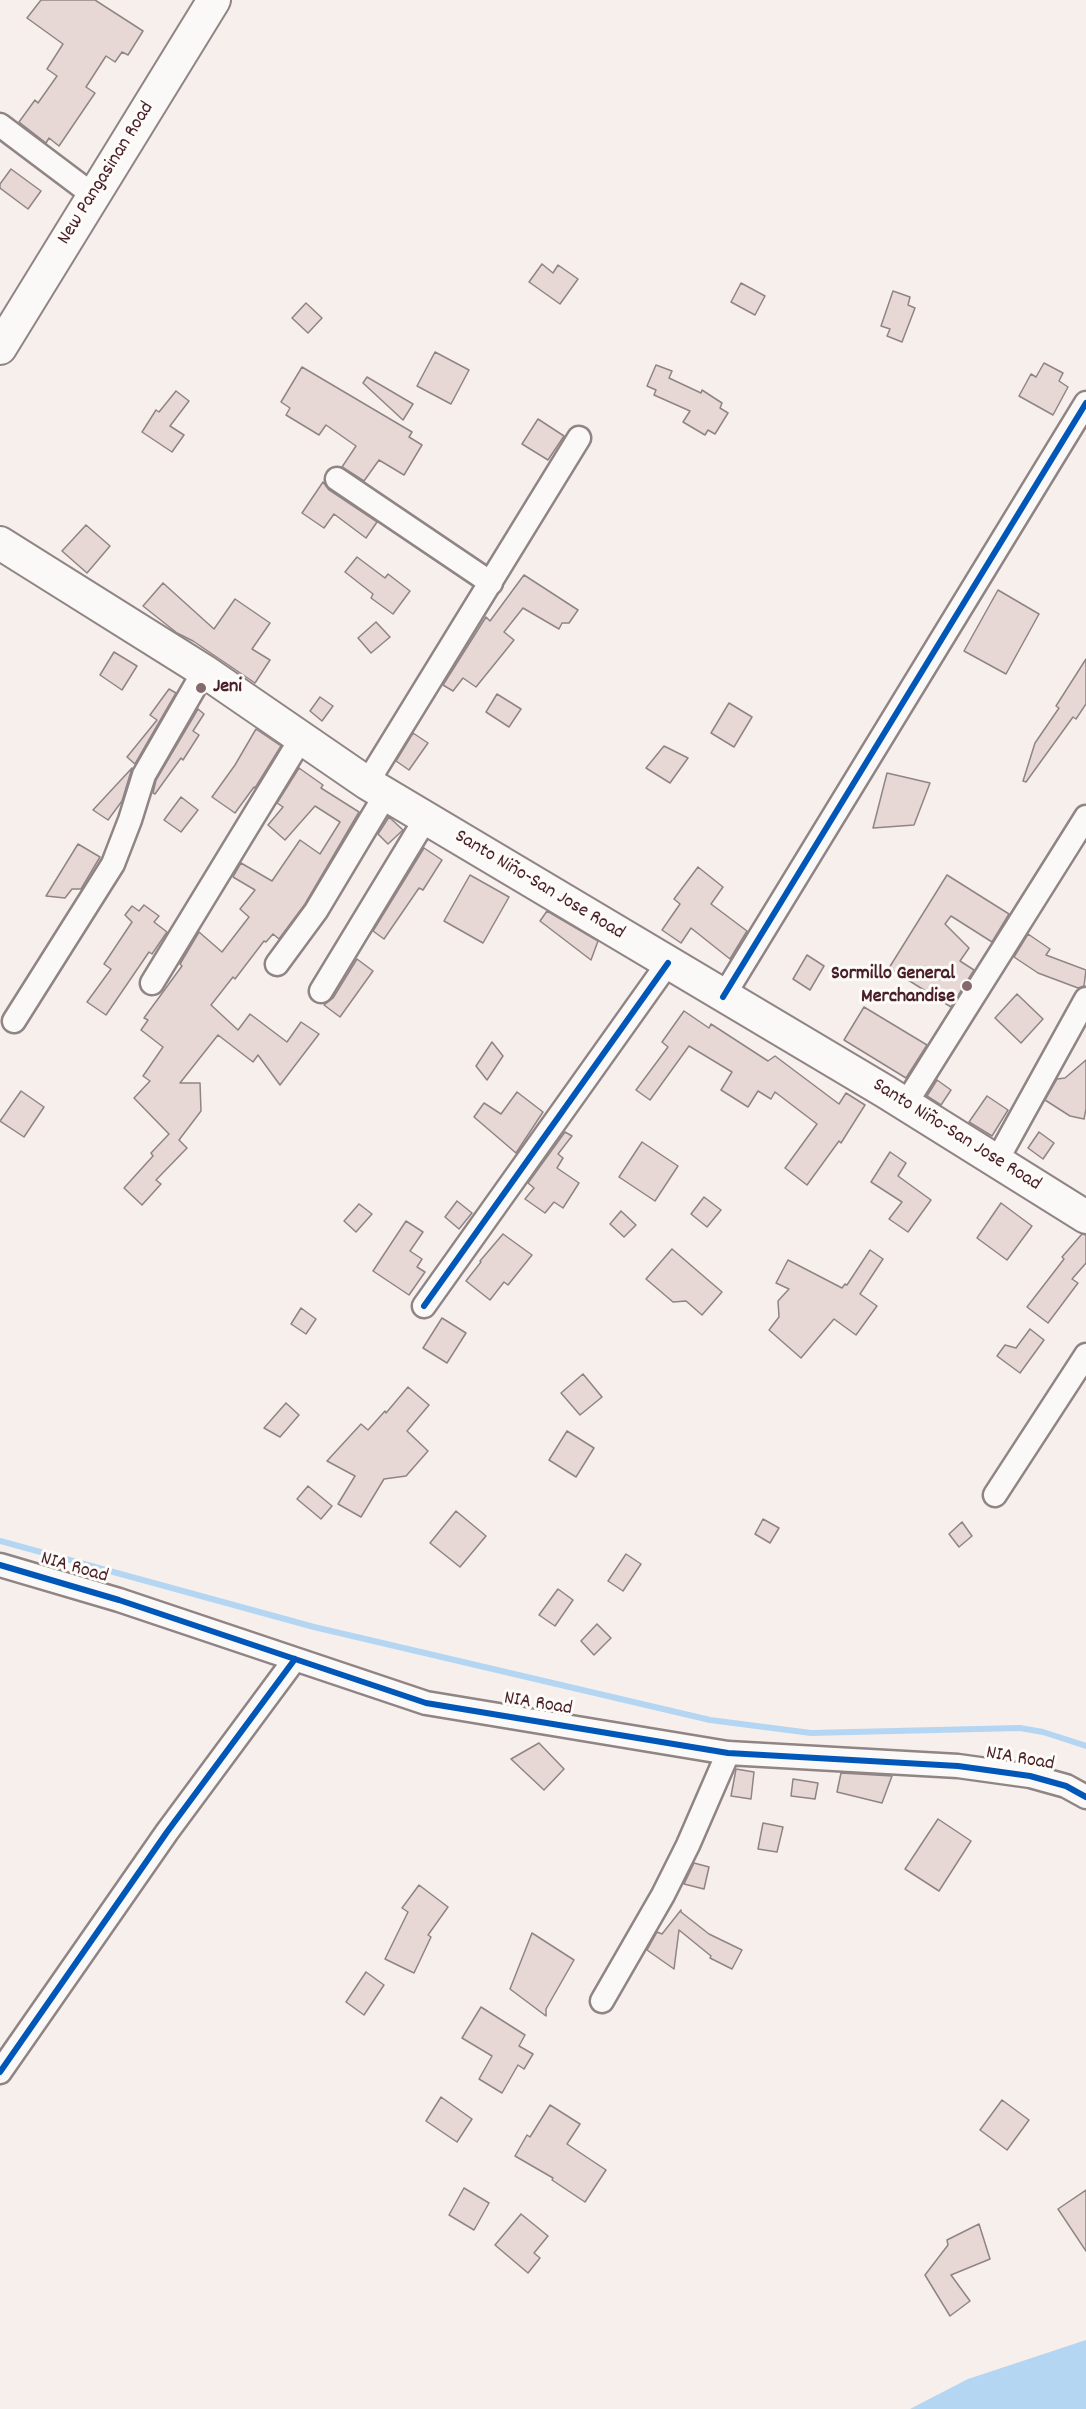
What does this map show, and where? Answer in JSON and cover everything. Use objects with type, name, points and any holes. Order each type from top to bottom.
[{"type":"main road","name":"New Pangasinan Road","points":[[0,348],[214,0]]},
{"type":"main road","name":"Santo Niño-San Jose Road","points":[[0,543],[204,671],[376,788],[723,997],[886,1092],[1086,1217]]},
{"type":"street","points":[[0,125],[93,195]]},
{"type":"street","points":[[723,997],[1086,404]]},
{"type":"street","points":[[277,964],[316,911],[376,788],[491,583],[579,438]]},
{"type":"street","points":[[337,479],[491,583]]},
{"type":"street","points":[[14,1021],[113,864],[123,841],[144,775],[204,671]]},
{"type":"street","points":[[152,982],[302,737]]},
{"type":"street","points":[[905,1105],[1086,816]]},
{"type":"street","points":[[321,991],[426,818]]},
{"type":"street","points":[[424,1306],[668,963]]},
{"type":"street","points":[[996,1162],[1086,999]]},
{"type":"street","points":[[995,1495],[1086,1355]]},
{"type":"street","name":"NIA Road","points":[[0,1565],[119,1600],[426,1703],[728,1753],[958,1766],[1030,1776],[1066,1786],[1086,1797]]},
{"type":"street","points":[[0,2072],[167,1832],[295,1659]]},
{"type":"street","points":[[602,2001],[663,1895],[688,1845],[728,1753]]},
{"type":"water","points":[[1086,2340],[1086,2409],[910,2409],[968,2379]]},
{"type":"building","points":[[41,0],[95,0],[143,31],[128,55],[122,52],[115,62],[106,56],[86,87],[95,93],[59,146],[49,138],[46,143],[19,122],[35,100],[38,103],[57,76],[47,69],[63,44],[27,18]]},
{"type":"building","points":[[11,169],[41,191],[28,209],[0,188],[0,184]]},
{"type":"building","points":[[542,264],[553,273],[558,265],[578,279],[560,304],[529,282]]},
{"type":"building","points":[[741,283],[765,296],[755,315],[731,302]]},
{"type":"building","points":[[893,291],[910,297],[908,305],[915,308],[902,342],[887,336],[890,329],[881,326]]},
{"type":"building","points":[[306,303],[322,318],[308,333],[292,318]]},
{"type":"building","points":[[435,352],[469,370],[451,404],[417,386]]},
{"type":"building","points":[[1044,363],[1063,373],[1059,381],[1068,387],[1053,415],[1019,396],[1031,374],[1036,377]]},
{"type":"building","points":[[656,365],[672,371],[669,378],[701,393],[702,390],[722,403],[720,408],[728,413],[715,434],[708,430],[705,435],[683,422],[690,411],[654,395],[656,390],[647,386]]},
{"type":"building","points":[[302,367],[412,432],[409,437],[422,445],[404,475],[379,460],[364,481],[342,467],[356,446],[326,425],[319,435],[286,415],[290,408],[281,402]]},
{"type":"building","points":[[367,377],[413,404],[403,420],[363,383]]},
{"type":"building","points":[[176,391],[189,401],[170,426],[184,435],[172,452],[142,432],[156,410],[159,412]]},
{"type":"building","points":[[538,419],[564,436],[548,460],[522,444]]},
{"type":"building","points":[[323,482],[329,490],[377,522],[366,538],[334,514],[324,528],[302,513]]},
{"type":"building","points":[[86,525],[110,546],[87,573],[62,551]]},
{"type":"building","points":[[357,557],[385,578],[388,574],[410,591],[393,614],[371,598],[373,594],[345,572]]},
{"type":"building","points":[[524,575],[578,610],[569,623],[562,623],[559,629],[523,608],[504,632],[514,640],[476,687],[463,678],[453,691],[443,685],[486,617],[490,621]]},
{"type":"building","points":[[163,583],[214,629],[235,599],[270,623],[252,649],[270,660],[255,683],[193,641],[177,633],[143,606]]},
{"type":"building","points":[[998,590],[1039,614],[1006,674],[964,651]]},
{"type":"building","points":[[376,622],[390,637],[371,653],[358,638]]},
{"type":"building","points":[[114,652],[137,666],[122,690],[100,675]]},
{"type":"building","points":[[1086,659],[1086,704],[1076,719],[1073,717],[1026,782],[1023,781],[1035,743],[1059,708],[1056,706]]},
{"type":"building","points":[[169,689],[176,693],[135,764],[127,757],[157,720],[150,715]]},
{"type":"building","points":[[497,694],[521,709],[509,727],[486,712]]},
{"type":"building","points":[[320,697],[333,706],[322,721],[310,711]]},
{"type":"building","points":[[729,703],[752,717],[734,747],[711,733]]},
{"type":"building","points":[[198,709],[204,714],[193,731],[199,735],[183,760],[181,758],[155,794],[153,793],[156,780]]},
{"type":"building","points":[[256,729],[281,746],[255,788],[235,813],[212,797],[235,765]]},
{"type":"building","points":[[413,733],[428,743],[409,770],[396,761]]},
{"type":"building","points":[[664,746],[688,758],[670,783],[646,768]]},
{"type":"building","points":[[132,768],[122,801],[108,820],[93,810]]},
{"type":"building","points":[[299,768],[323,785],[321,788],[359,812],[305,904],[279,939],[273,934],[266,942],[264,941],[235,979],[233,977],[211,1005],[238,1030],[250,1014],[287,1042],[301,1022],[319,1034],[280,1085],[258,1055],[253,1062],[218,1035],[180,1083],[200,1083],[201,1111],[179,1140],[187,1148],[156,1180],[161,1184],[142,1205],[124,1188],[169,1134],[134,1098],[150,1081],[143,1076],[163,1047],[141,1030],[148,1020],[144,1018],[182,966],[180,964],[199,932],[222,952],[249,917],[240,909],[255,890],[233,877],[241,863],[272,881],[300,840],[320,854],[340,822],[315,806],[285,840],[268,825],[283,807],[277,803]]},
{"type":"building","points":[[887,773],[930,783],[914,825],[873,828]]},
{"type":"building","points":[[181,797],[198,810],[181,832],[164,820]]},
{"type":"building","points":[[389,817],[403,830],[388,844],[378,834]]},
{"type":"building","points":[[78,844],[100,857],[81,889],[72,889],[65,898],[46,896]]},
{"type":"building","points":[[424,848],[442,860],[423,890],[419,888],[384,939],[373,931]]},
{"type":"building","points":[[698,867],[723,887],[711,904],[747,931],[730,959],[691,928],[681,943],[662,930],[680,904],[674,899]]},
{"type":"building","points":[[470,875],[509,897],[483,943],[444,921]]},
{"type":"building","points":[[947,875],[1009,914],[992,942],[951,916],[945,924],[969,948],[960,961],[974,970],[951,1007],[889,968]]},
{"type":"building","points":[[144,905],[159,916],[154,922],[167,932],[152,954],[149,952],[106,1015],[87,1002],[111,969],[104,964],[132,922],[125,915],[132,906],[139,911]]},
{"type":"building","points":[[547,911],[598,941],[591,960],[540,921]]},
{"type":"building","points":[[1028,934],[1050,949],[1046,955],[1086,970],[1084,986],[1078,988],[1038,973],[1014,957]]},
{"type":"building","points":[[807,955],[824,966],[810,990],[793,979]]},
{"type":"building","points":[[357,959],[373,971],[340,1017],[324,1005],[333,998]]},
{"type":"building","points":[[1017,994],[1043,1019],[1021,1043],[995,1018]]},
{"type":"building","points":[[864,1007],[927,1045],[906,1078],[844,1040]]},
{"type":"building","points":[[684,1011],[709,1028],[711,1024],[768,1061],[775,1056],[839,1104],[846,1093],[865,1105],[841,1143],[839,1141],[807,1185],[785,1168],[817,1124],[775,1092],[771,1099],[758,1091],[748,1107],[721,1090],[732,1072],[689,1046],[650,1100],[636,1090],[668,1047],[662,1042]]},
{"type":"building","points":[[492,1042],[503,1056],[487,1080],[476,1066]]},
{"type":"building","points":[[1086,1060],[1084,1119],[1070,1116],[1045,1100],[1057,1079],[1065,1078]]},
{"type":"building","points":[[937,1080],[951,1090],[941,1105],[927,1096]]},
{"type":"building","points":[[21,1091],[44,1107],[24,1137],[0,1121]]},
{"type":"building","points":[[517,1092],[543,1112],[516,1153],[474,1117],[484,1103],[501,1114]]},
{"type":"building","points":[[987,1096],[1008,1110],[992,1136],[969,1122]]},
{"type":"building","points":[[565,1132],[572,1136],[558,1154],[563,1158],[557,1168],[579,1183],[563,1208],[554,1202],[545,1213],[525,1199],[534,1188],[528,1183]]},
{"type":"building","points":[[1039,1132],[1054,1143],[1043,1159],[1028,1148]]},
{"type":"building","points":[[642,1142],[678,1166],[655,1201],[619,1177]]},
{"type":"building","points":[[890,1152],[906,1163],[898,1176],[931,1200],[908,1232],[889,1219],[902,1202],[871,1182]]},
{"type":"building","points":[[704,1197],[721,1210],[707,1227],[691,1214]]},
{"type":"building","points":[[457,1201],[472,1213],[459,1229],[445,1217]]},
{"type":"building","points":[[1001,1203],[1032,1226],[1007,1260],[977,1238]]},
{"type":"building","points":[[359,1204],[372,1214],[356,1232],[344,1221]]},
{"type":"building","points":[[621,1211],[636,1225],[624,1237],[610,1224]]},
{"type":"building","points":[[406,1221],[423,1232],[410,1251],[422,1259],[417,1267],[425,1272],[409,1295],[373,1271]]},
{"type":"building","points":[[503,1234],[532,1255],[508,1285],[504,1282],[490,1300],[466,1281]]},
{"type":"building","points":[[1082,1234],[1086,1235],[1086,1263],[1072,1279],[1078,1283],[1048,1323],[1027,1307],[1064,1259],[1062,1257]]},
{"type":"building","points":[[672,1249],[722,1292],[702,1315],[686,1301],[673,1302],[646,1279]]},
{"type":"building","points":[[870,1250],[883,1259],[860,1294],[877,1306],[856,1335],[834,1319],[801,1358],[769,1330],[779,1317],[778,1301],[789,1289],[776,1283],[788,1260],[842,1288],[845,1284],[847,1285]]},
{"type":"building","points":[[301,1308],[316,1319],[306,1334],[291,1324]]},
{"type":"building","points":[[442,1318],[466,1333],[447,1363],[423,1348]]},
{"type":"building","points":[[1030,1329],[1044,1340],[1020,1373],[997,1356],[1005,1345],[1016,1348]]},
{"type":"building","points":[[583,1374],[602,1397],[580,1415],[561,1393]]},
{"type":"building","points":[[408,1387],[429,1405],[407,1431],[428,1451],[406,1476],[384,1479],[361,1517],[338,1504],[355,1476],[327,1461],[361,1424],[368,1430]]},
{"type":"building","points":[[286,1403],[299,1415],[280,1437],[264,1428]]},
{"type":"building","points":[[567,1431],[594,1448],[576,1477],[549,1460]]},
{"type":"building","points":[[308,1486],[332,1506],[321,1519],[297,1499]]},
{"type":"building","points":[[456,1511],[486,1536],[460,1567],[430,1543]]},
{"type":"building","points":[[763,1519],[779,1528],[770,1543],[755,1534]]},
{"type":"building","points":[[962,1522],[972,1536],[959,1547],[949,1534]]},
{"type":"building","points":[[626,1554],[641,1564],[623,1591],[608,1581]]},
{"type":"building","points":[[558,1589],[573,1600],[555,1626],[539,1615]]},
{"type":"building","points":[[597,1624],[611,1638],[594,1655],[581,1641]]},
{"type":"building","points":[[539,1743],[564,1769],[544,1790],[511,1759]]},
{"type":"building","points":[[736,1769],[754,1772],[751,1799],[731,1796]]},
{"type":"building","points":[[841,1773],[892,1776],[882,1803],[837,1792]]},
{"type":"building","points":[[793,1779],[818,1783],[815,1799],[791,1796]]},
{"type":"building","points":[[938,1819],[971,1841],[939,1891],[905,1869]]},
{"type":"building","points":[[763,1823],[783,1827],[777,1852],[758,1849]]},
{"type":"building","points":[[694,1863],[709,1867],[704,1889],[684,1884]]},
{"type":"building","points":[[419,1885],[448,1907],[428,1935],[431,1937],[414,1973],[385,1959],[408,1912],[402,1908]]},
{"type":"building","points":[[681,1910],[709,1934],[742,1950],[732,1969],[710,1958],[711,1956],[679,1930],[674,1969],[647,1950],[657,1932],[662,1934]]},
{"type":"building","points":[[532,1933],[574,1960],[546,2009],[546,2016],[510,1989]]},
{"type":"building","points":[[366,1972],[384,1985],[364,2015],[346,2002]]},
{"type":"building","points":[[481,2007],[525,2035],[519,2046],[533,2054],[524,2069],[518,2065],[502,2093],[479,2079],[492,2056],[462,2038]]},
{"type":"building","points":[[441,2097],[472,2119],[457,2142],[426,2121]]},
{"type":"building","points":[[1002,2100],[1029,2120],[1007,2150],[980,2130]]},
{"type":"building","points":[[550,2105],[580,2124],[567,2144],[606,2170],[585,2202],[552,2180],[553,2178],[515,2156],[527,2135],[530,2137]]},
{"type":"building","points":[[464,2188],[489,2203],[474,2230],[449,2215]]},
{"type":"building","points":[[1086,2190],[1086,2251],[1058,2209]]},
{"type":"building","points":[[521,2214],[548,2236],[534,2253],[540,2258],[528,2273],[495,2245]]},
{"type":"building","points":[[979,2224],[990,2259],[951,2275],[970,2301],[950,2316],[925,2275],[948,2245],[947,2240]]},
{"type":"waterway","points":[[0,1541],[314,1627],[710,1720],[811,1733],[1020,1728],[1043,1732],[1086,1746]]},
{"type":"cycle path","points":[[723,997],[1086,403]]},
{"type":"cycle path","points":[[424,1306],[668,963]]},
{"type":"cycle path","points":[[0,1565],[119,1600],[426,1703],[728,1753],[958,1766],[1030,1776],[1066,1786],[1086,1797]]},
{"type":"cycle path","points":[[0,2072],[167,1832],[295,1659]]},
{"type":"place","name":"Jeni","points":[[201,688]]},
{"type":"place","name":"Sormillo General Merchandise","points":[[967,986]]}]
